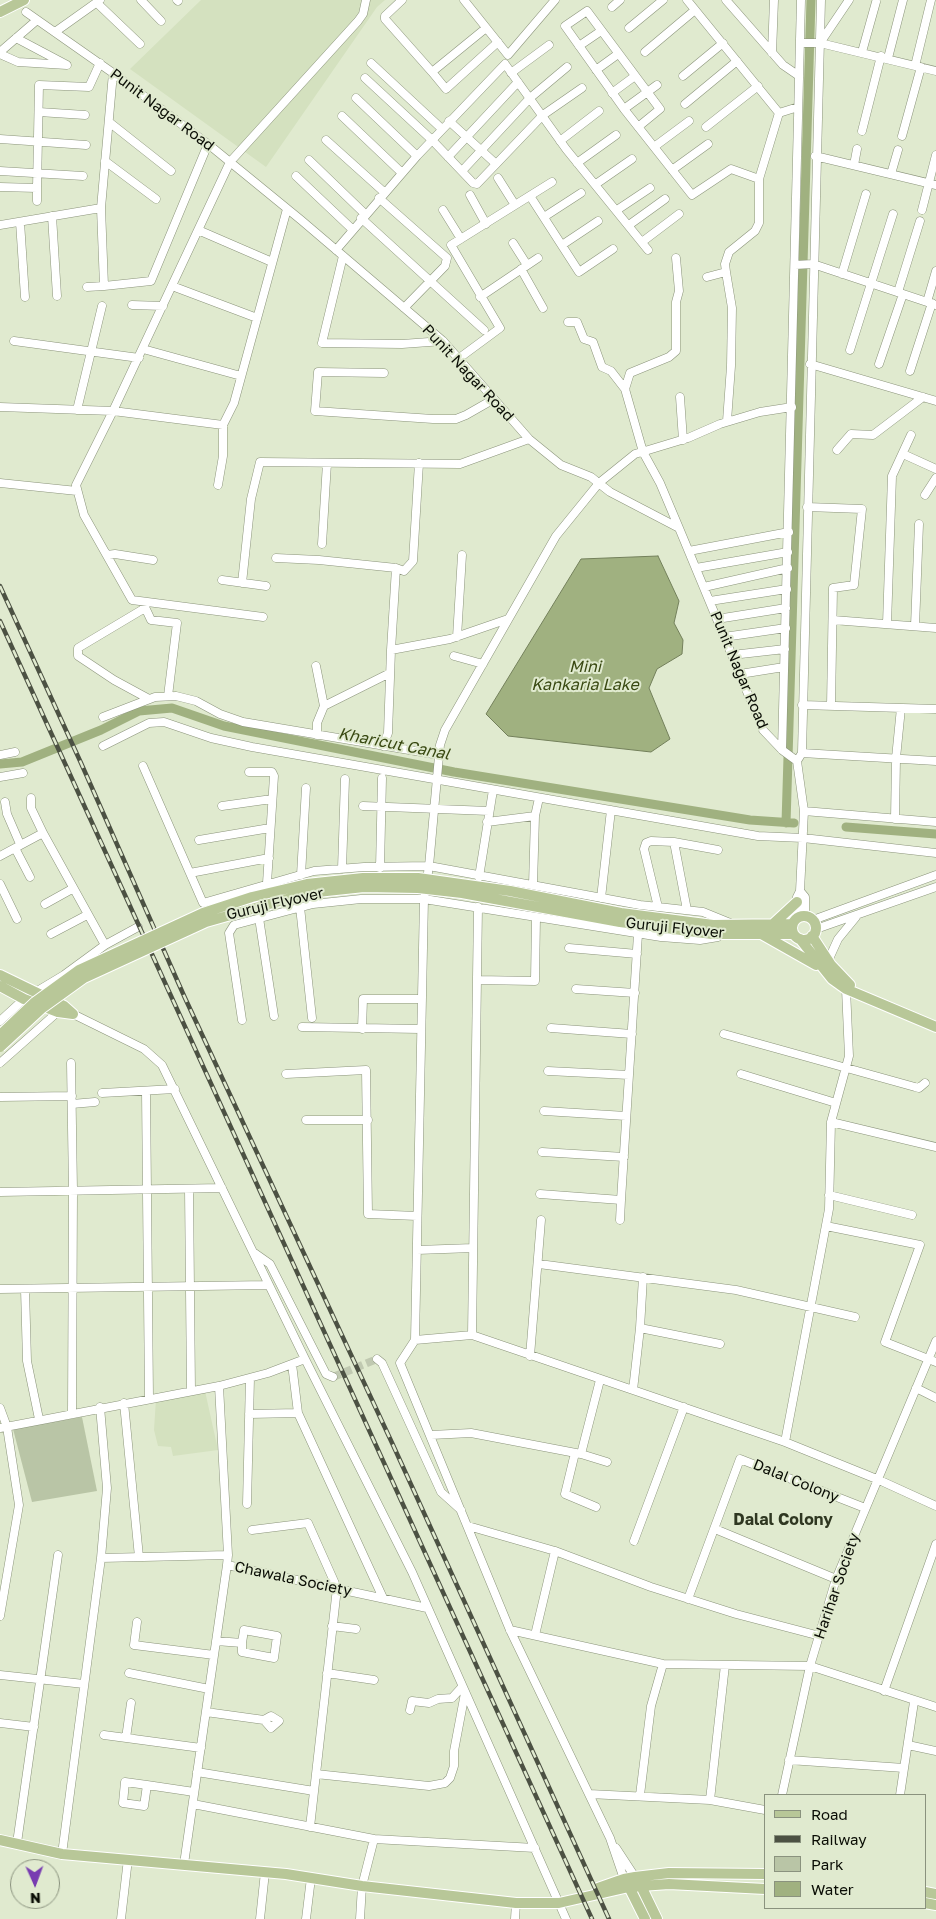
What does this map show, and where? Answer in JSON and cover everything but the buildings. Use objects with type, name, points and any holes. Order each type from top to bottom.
[{"type":"main road","points":[[0,12],[24,0]]},
{"type":"main road","name":"Guruji Flyover","points":[[0,1034],[35,1002],[79,970],[203,913],[252,897],[307,884],[363,878],[418,878],[500,890],[712,929]]},
{"type":"main road","name":"Guruji Flyover","points":[[0,1047],[41,1009],[84,978],[206,922],[308,893],[364,888],[418,888],[462,893],[620,922],[734,930]]},
{"type":"main road","points":[[772,925],[797,902]]},
{"type":"main road","points":[[734,930],[772,925],[804,927]]},
{"type":"main road","points":[[761,934],[804,927]]},
{"type":"main road","points":[[804,927],[827,966],[846,989],[936,1027]]},
{"type":"main road","points":[[734,930],[761,934],[827,966],[846,983],[936,1023]]},
{"type":"main road","points":[[0,975],[34,992],[61,1009]]},
{"type":"main road","points":[[0,986],[24,999],[73,1014]]},
{"type":"main road","points":[[0,1840],[62,1854],[265,1872],[362,1886],[516,1903],[555,1901],[669,1873],[764,1874]]},
{"type":"main road","points":[[638,1881],[764,1889]]},
{"type":"main road","points":[[638,1881],[657,1919]]},
{"type":"main road","points":[[627,1883],[645,1919]]},
{"type":"street","points":[[141,0],[161,21]]},
{"type":"street","points":[[263,617],[144,604],[132,600],[84,515],[76,485],[139,358],[230,162],[358,21],[363,14],[366,0]]},
{"type":"street","points":[[402,0],[385,16],[385,19],[446,89],[498,42]]},
{"type":"street","points":[[464,0],[508,55],[556,0]]},
{"type":"street","points":[[612,7],[620,0]]},
{"type":"street","points":[[629,28],[663,0]]},
{"type":"street","points":[[687,0],[779,113]]},
{"type":"street","points":[[726,0],[783,65],[800,76]]},
{"type":"street","points":[[772,53],[774,0]]},
{"type":"street","points":[[783,750],[801,0]]},
{"type":"street","points":[[804,927],[797,902],[800,891],[804,811],[797,761],[802,752],[815,156],[821,0]]},
{"type":"street","points":[[820,43],[849,0]]},
{"type":"street","points":[[862,131],[903,0]]},
{"type":"street","points":[[902,136],[931,0]]},
{"type":"street","points":[[55,32],[99,1],[140,44]]},
{"type":"street","points":[[862,52],[876,2]]},
{"type":"street","points":[[645,52],[695,10]]},
{"type":"street","points":[[638,127],[660,109],[587,11],[565,26],[624,109],[638,127],[692,195],[731,169],[759,179]]},
{"type":"street","name":"Punit Nagar Road","points":[[26,12],[114,73],[208,144],[336,250],[443,341],[529,439],[561,465],[592,477],[610,492],[679,528],[763,730],[797,761]]},
{"type":"street","points":[[16,38],[70,67],[18,62],[0,53],[16,38],[37,20]]},
{"type":"street","points":[[432,72],[486,28]]},
{"type":"street","points":[[579,46],[601,30]]},
{"type":"street","points":[[683,76],[723,43]]},
{"type":"street","points":[[801,43],[820,43],[936,71]]},
{"type":"street","points":[[511,73],[549,45]]},
{"type":"street","points":[[596,70],[618,54]]},
{"type":"street","points":[[685,104],[738,61]]},
{"type":"street","points":[[37,201],[39,85],[89,87],[100,63]]},
{"type":"street","points":[[371,63],[442,129]]},
{"type":"street","points":[[336,250],[363,216],[417,156],[505,64],[560,141],[648,250]]},
{"type":"street","points":[[462,171],[530,98],[567,67]]},
{"type":"street","points":[[104,286],[101,248],[101,208],[114,73]]},
{"type":"street","points":[[612,93],[634,76]]},
{"type":"street","points":[[365,78],[477,184],[543,116],[582,88]]},
{"type":"street","points":[[448,158],[518,82]]},
{"type":"street","points":[[624,109],[657,85]]},
{"type":"street","points":[[706,127],[758,86]]},
{"type":"street","points":[[356,98],[417,156]]},
{"type":"street","points":[[779,113],[798,108]]},
{"type":"street","points":[[560,141],[599,111]]},
{"type":"street","points":[[39,112],[85,115]]},
{"type":"street","points":[[728,422],[732,308],[724,264],[729,252],[755,231],[759,223],[759,179],[779,113]]},
{"type":"street","points":[[342,116],[402,173]]},
{"type":"street","points":[[450,121],[495,164]]},
{"type":"street","points":[[654,147],[689,121]]},
{"type":"street","points":[[109,122],[171,171]]},
{"type":"street","points":[[577,163],[616,135]]},
{"type":"street","points":[[0,139],[86,146]]},
{"type":"street","points":[[326,140],[447,258],[445,266],[404,308]]},
{"type":"street","points":[[87,287],[151,281],[208,144]]},
{"type":"street","points":[[672,170],[708,144]]},
{"type":"street","points":[[854,165],[857,149]]},
{"type":"street","points":[[892,174],[898,150]]},
{"type":"street","points":[[922,210],[933,184],[936,155]]},
{"type":"street","points":[[815,156],[933,184]]},
{"type":"street","points":[[596,184],[632,159]]},
{"type":"street","points":[[309,160],[363,216],[484,330]]},
{"type":"street","points":[[105,161],[156,199]]},
{"type":"street","points":[[0,171],[83,176]]},
{"type":"street","points":[[296,176],[352,229]]},
{"type":"street","points":[[498,178],[515,205]]},
{"type":"street","points":[[458,359],[500,328],[451,245],[552,182]]},
{"type":"street","points":[[0,186],[37,188]]},
{"type":"street","points":[[617,210],[650,188]]},
{"type":"street","points":[[544,217],[581,194]]},
{"type":"street","points":[[842,274],[866,194]]},
{"type":"street","points":[[470,195],[486,224]]},
{"type":"street","points":[[530,196],[579,272],[612,249]]},
{"type":"street","points":[[629,225],[665,198]]},
{"type":"street","points":[[0,225],[101,208]]},
{"type":"street","points":[[218,484],[223,456],[223,425],[234,403],[286,208]]},
{"type":"street","points":[[443,210],[461,239]]},
{"type":"street","points":[[642,242],[679,214]]},
{"type":"street","points":[[850,350],[894,214]]},
{"type":"street","points":[[52,216],[57,296]]},
{"type":"street","points":[[562,245],[598,221]]},
{"type":"street","points":[[880,364],[920,221]]},
{"type":"street","points":[[20,222],[25,298]]},
{"type":"street","points":[[198,230],[272,262]]},
{"type":"street","points":[[513,243],[543,308]]},
{"type":"street","points":[[343,256],[322,343],[402,344],[443,341]]},
{"type":"street","points":[[480,297],[538,258]]},
{"type":"street","points":[[625,389],[630,373],[669,357],[676,351],[676,302],[679,291],[676,258]]},
{"type":"street","points":[[795,265],[813,264],[932,303]]},
{"type":"street","points":[[910,371],[932,303],[936,271]]},
{"type":"street","points":[[706,276],[726,272]]},
{"type":"street","points":[[172,286],[257,318]]},
{"type":"street","points":[[132,305],[163,306]]},
{"type":"street","points":[[77,410],[102,306]]},
{"type":"street","points":[[568,322],[577,322],[584,339],[593,342],[602,368],[611,371],[625,389],[643,452],[660,483],[679,528]]},
{"type":"street","points":[[14,341],[139,358]]},
{"type":"street","points":[[143,348],[241,376]]},
{"type":"street","points":[[810,364],[936,401]]},
{"type":"street","points":[[384,373],[318,372],[315,411],[433,420],[466,416],[494,399]]},
{"type":"street","points":[[680,397],[684,440]]},
{"type":"street","points":[[837,450],[851,434],[873,435],[923,397]]},
{"type":"street","points":[[0,407],[113,411],[223,425]]},
{"type":"street","points":[[627,1883],[610,1838],[510,1630],[400,1363],[415,1340],[420,998],[424,899],[429,866],[436,777],[445,730],[556,536],[599,483],[635,454],[684,440],[728,422],[760,412],[792,407]]},
{"type":"street","points":[[887,624],[892,476],[912,435]]},
{"type":"street","points":[[242,583],[251,500],[260,462],[460,464],[529,439]]},
{"type":"street","points":[[903,454],[936,469]]},
{"type":"street","points":[[322,544],[327,463]]},
{"type":"street","points":[[276,558],[319,560],[396,568],[404,571],[412,561],[419,464]]},
{"type":"street","points":[[925,495],[936,478]]},
{"type":"street","points":[[0,483],[77,491]]},
{"type":"street","points":[[807,507],[862,509],[854,585],[833,588],[831,706]]},
{"type":"street","points":[[914,626],[919,524]]},
{"type":"street","points":[[689,551],[789,532]]},
{"type":"street","points":[[696,568],[788,552]]},
{"type":"street","points":[[107,555],[115,554],[153,560]]},
{"type":"street","points":[[457,637],[462,555]]},
{"type":"street","points":[[383,746],[388,733],[396,568]]},
{"type":"street","points":[[704,587],[788,568]]},
{"type":"street","points":[[222,580],[266,586]]},
{"type":"street","points":[[710,602],[787,589]]},
{"type":"street","points":[[144,604],[151,620],[177,623],[168,696]]},
{"type":"street","points":[[144,604],[78,648],[78,656],[114,680],[149,699]]},
{"type":"street","points":[[717,619],[786,608]]},
{"type":"street","points":[[391,650],[457,637],[508,619]]},
{"type":"street","points":[[833,620],[936,628]]},
{"type":"street","points":[[724,637],[786,628]]},
{"type":"street","points":[[732,655],[785,649]]},
{"type":"street","points":[[454,656],[483,664]]},
{"type":"street","points":[[316,666],[324,706],[317,723],[317,735]]},
{"type":"street","points":[[740,674],[784,667]]},
{"type":"street","points":[[324,706],[390,673]]},
{"type":"street","points":[[103,717],[149,699],[176,696],[196,701],[242,722],[439,757]]},
{"type":"street","points":[[802,705],[936,709]]},
{"type":"street","points":[[895,818],[896,758],[901,708]]},
{"type":"street","points":[[103,746],[150,723],[164,722],[210,738],[758,836],[803,838],[936,853]]},
{"type":"street","points":[[0,755],[15,752]]},
{"type":"street","points":[[802,752],[936,761]]},
{"type":"street","points":[[143,766],[203,902],[301,875],[342,869],[429,866],[479,877],[601,898],[703,912],[734,930]]},
{"type":"street","points":[[249,772],[272,772],[274,776],[267,883]]},
{"type":"street","points":[[0,777],[24,773]]},
{"type":"street","points":[[380,868],[382,778]]},
{"type":"street","points":[[342,869],[345,779]]},
{"type":"street","points":[[301,875],[306,788]]},
{"type":"street","points":[[479,877],[493,790]]},
{"type":"street","points":[[31,798],[31,808],[43,833],[72,889],[105,945]]},
{"type":"street","points":[[533,885],[535,816],[539,798]]},
{"type":"street","points":[[222,806],[272,799]]},
{"type":"street","points":[[5,802],[7,814],[30,877]]},
{"type":"street","points":[[363,806],[434,807],[490,811]]},
{"type":"street","points":[[601,898],[612,810]]},
{"type":"street","points":[[804,811],[936,822]]},
{"type":"street","points":[[488,822],[535,816]]},
{"type":"street","points":[[199,840],[270,828]]},
{"type":"street","points":[[0,856],[43,833]]},
{"type":"street","points":[[658,907],[644,849],[646,843],[651,841],[674,842],[718,850]]},
{"type":"street","points":[[674,842],[688,910]]},
{"type":"street","points":[[190,873],[269,858]]},
{"type":"street","points":[[804,927],[936,875]]},
{"type":"street","points":[[0,884],[16,919]]},
{"type":"street","points":[[804,927],[857,916],[936,887]]},
{"type":"street","points":[[45,904],[72,889]]},
{"type":"street","points":[[800,891],[805,897],[804,927]]},
{"type":"street","points":[[242,1020],[228,937],[234,925],[300,907],[362,899],[424,899],[638,934],[700,940],[734,930]]},
{"type":"street","points":[[300,907],[312,1018]]},
{"type":"street","points":[[472,1335],[478,907]]},
{"type":"street","points":[[51,934],[88,915]]},
{"type":"street","points":[[827,966],[838,939],[857,916]]},
{"type":"street","points":[[260,918],[274,1016]]},
{"type":"street","points":[[477,980],[535,981],[536,918]]},
{"type":"street","points":[[0,1021],[34,992],[64,975],[105,945],[138,927]]},
{"type":"street","points":[[620,1220],[638,934]]},
{"type":"street","points":[[569,948],[637,954]]},
{"type":"street","points":[[576,988],[634,993]]},
{"type":"street","points":[[785,1442],[826,1226],[829,1195],[831,1122],[849,1056],[846,989]]},
{"type":"street","points":[[362,1029],[363,999],[420,998]]},
{"type":"street","points":[[0,1063],[61,1009]]},
{"type":"street","points":[[73,1014],[154,1055],[162,1065],[268,1285],[412,1572],[535,1848],[555,1901],[566,1919]]},
{"type":"street","points":[[302,1027],[420,1029]]},
{"type":"street","points":[[551,1028],[632,1034]]},
{"type":"street","points":[[724,1034],[919,1088],[924,1083]]},
{"type":"street","points":[[70,1063],[73,1191],[72,1413]]},
{"type":"street","points":[[286,1074],[366,1070],[368,1214],[417,1216]]},
{"type":"street","points":[[548,1070],[629,1076]]},
{"type":"street","points":[[741,1074],[836,1103]]},
{"type":"street","points":[[102,1093],[175,1089]]},
{"type":"street","points":[[146,1091],[149,1398]]},
{"type":"street","points":[[0,1097],[95,1102]]},
{"type":"street","points":[[544,1111],[626,1116]]},
{"type":"street","points":[[306,1120],[368,1120]]},
{"type":"street","points":[[831,1122],[936,1147]]},
{"type":"street","points":[[542,1152],[624,1157]]},
{"type":"street","points":[[0,1192],[222,1188]]},
{"type":"street","points":[[189,1189],[191,1391]]},
{"type":"street","points":[[540,1194],[621,1200]]},
{"type":"street","points":[[829,1195],[912,1215]]},
{"type":"street","points":[[530,1356],[541,1220]]},
{"type":"street","points":[[826,1226],[920,1245],[886,1342],[932,1361]]},
{"type":"street","points":[[417,1250],[473,1248]]},
{"type":"street","points":[[252,1251],[270,1264],[326,1374],[332,1377]]},
{"type":"street","points":[[538,1264],[736,1290],[855,1317]]},
{"type":"street","points":[[633,1390],[640,1328],[643,1277]]},
{"type":"street","points":[[0,1289],[268,1285]]},
{"type":"street","points":[[25,1289],[27,1361],[40,1419]]},
{"type":"street","points":[[640,1328],[720,1344]]},
{"type":"street","points":[[415,1340],[472,1335],[785,1442],[879,1480],[936,1506]]},
{"type":"street","name":"Harihar Society","points":[[782,1794],[810,1666],[836,1579],[916,1388],[932,1361],[936,1341]]},
{"type":"street","points":[[4,1428],[100,1407],[219,1386],[250,1378],[305,1359]]},
{"type":"street","points":[[377,1359],[382,1362],[441,1492],[461,1510]]},
{"type":"street","points":[[292,1364],[298,1413],[383,1598]]},
{"type":"street","points":[[247,1504],[250,1378]]},
{"type":"street","points":[[596,1507],[565,1494],[600,1380]]},
{"type":"street","points":[[219,1386],[228,1555]]},
{"type":"street","points":[[916,1388],[936,1398]]},
{"type":"street","points":[[124,1403],[139,1556]]},
{"type":"street","points":[[62,1854],[108,1488],[100,1407]]},
{"type":"street","points":[[634,1541],[684,1407]]},
{"type":"street","points":[[0,1408],[19,1505],[0,1616]]},
{"type":"street","points":[[249,1414],[298,1413]]},
{"type":"street","points":[[431,1435],[471,1434],[578,1453],[607,1462]]},
{"type":"street","name":"Dalal Colony","points":[[715,1529],[740,1459],[865,1508]]},
{"type":"street","points":[[252,1530],[308,1523],[336,1588],[310,1827]]},
{"type":"street","points":[[468,1526],[555,1551],[688,1599],[820,1636]]},
{"type":"street","points":[[688,1599],[715,1529],[836,1579]]},
{"type":"street","points":[[887,1692],[936,1544]]},
{"type":"street","points":[[535,1635],[555,1551]]},
{"type":"street","points":[[17,1843],[58,1555]]},
{"type":"street","name":"Chawala Society","points":[[100,1558],[228,1555],[227,1565],[427,1608]]},
{"type":"street","points":[[184,1864],[227,1565]]},
{"type":"street","points":[[137,1622],[134,1645],[214,1655]]},
{"type":"street","points":[[332,1626],[356,1629]]},
{"type":"street","points":[[244,1630],[278,1636],[274,1658],[242,1652],[242,1643],[244,1630]]},
{"type":"street","points":[[510,1630],[663,1664],[810,1666],[932,1706]]},
{"type":"street","points":[[216,1641],[242,1643]]},
{"type":"street","points":[[640,1795],[651,1706],[663,1664]]},
{"type":"street","points":[[710,1800],[724,1665]]},
{"type":"street","points":[[129,1673],[209,1689]]},
{"type":"street","points":[[327,1673],[374,1680]]},
{"type":"street","points":[[0,1675],[84,1684]]},
{"type":"street","points":[[410,1710],[412,1701],[429,1703],[438,1699],[452,1698],[464,1690]]},
{"type":"street","points":[[316,1774],[429,1786],[445,1783],[450,1778],[454,1766],[454,1751],[464,1690]]},
{"type":"street","points":[[887,1692],[914,1702],[932,1706]]},
{"type":"street","points":[[900,1794],[914,1702]]},
{"type":"street","points":[[126,1738],[131,1703]]},
{"type":"street","points":[[206,1712],[264,1720]]},
{"type":"street","points":[[0,1723],[34,1727]]},
{"type":"street","points":[[104,1735],[201,1748]]},
{"type":"street","points":[[908,1744],[936,1752]]},
{"type":"street","points":[[789,1760],[904,1768]]},
{"type":"street","points":[[197,1772],[314,1791]]},
{"type":"street","points":[[147,1785],[194,1792]]},
{"type":"street","points":[[589,1794],[640,1795],[710,1800],[764,1810]]},
{"type":"street","points":[[193,1804],[374,1839],[535,1848]]},
{"type":"street","points":[[610,1838],[638,1881]]},
{"type":"street","points":[[360,1919],[362,1886],[374,1839]]},
{"type":"street","points":[[121,1919],[128,1859]]},
{"type":"street","points":[[260,1919],[265,1872]]},
{"type":"street","points":[[306,1919],[311,1878]]},
{"type":"street","points":[[515,1919],[516,1903]]},
{"type":"shaded area","points":[[201,0],[385,0],[377,7],[266,167],[130,69]]},
{"type":"shaded area","points":[[205,1391],[218,1450],[173,1456],[171,1447],[158,1446],[154,1430],[156,1399]]},
{"type":"green space","points":[[82,1417],[97,1491],[32,1502],[13,1429]]},
{"type":"water","name":"Mini Kankaria Lake","points":[[658,556],[679,601],[674,623],[683,640],[682,654],[657,669],[649,688],[670,739],[651,752],[508,736],[486,714],[581,559]]},
{"type":"waterway","points":[[786,823],[811,0]]},
{"type":"waterway","name":"Kharicut Canal","points":[[0,764],[22,762],[101,730],[139,711],[172,708],[224,726],[454,772],[750,820],[794,823]]},
{"type":"waterway","name":"Kharicut Canal","points":[[846,827],[936,834]]},
{"type":"tunnel","points":[[333,1377],[377,1359]]},
{"type":"railway","points":[[0,586],[185,998],[393,1445],[609,1919]]},
{"type":"railway","points":[[0,621],[592,1919]]},
{"type":"district","name":"Dalal Colony","points":[[783,1520]]}]
